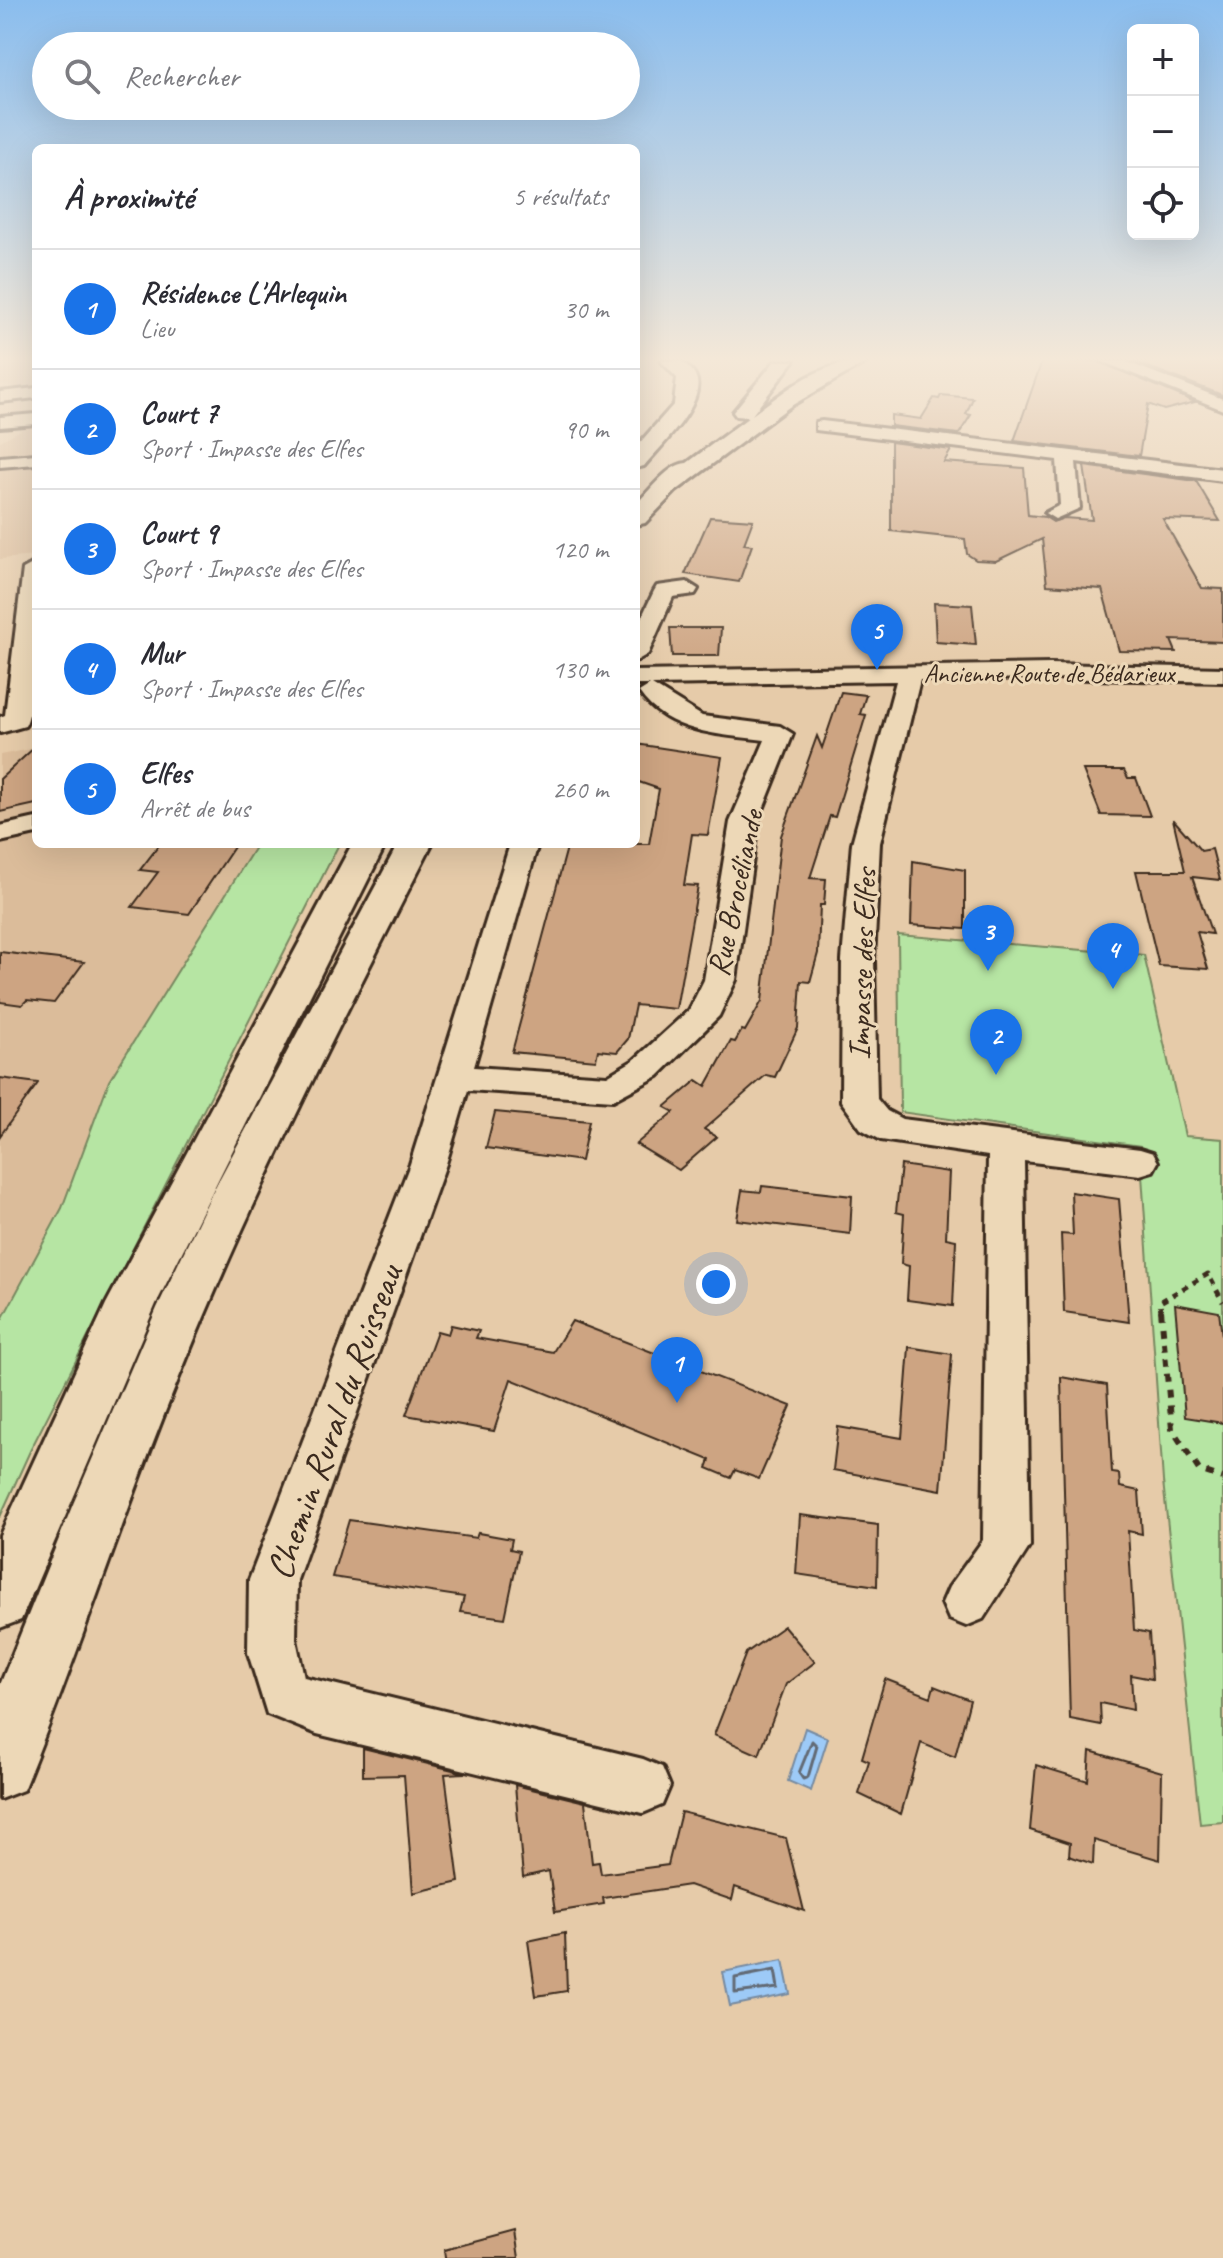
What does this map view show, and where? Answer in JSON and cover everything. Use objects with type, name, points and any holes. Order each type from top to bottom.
[{"type":"highway","points":[[640,487],[662,466]]},
{"type":"highway","points":[[640,514],[687,466]]},
{"type":"highway","points":[[665,488],[695,466]]},
{"type":"highway","points":[[0,1600],[131,1304],[367,848]]},
{"type":"highway","points":[[0,1767],[110,1476],[211,1245],[297,1069],[413,848]]},
{"type":"street","points":[[1055,513],[1070,508],[1067,466]]},
{"type":"street","points":[[1152,466],[1223,475]]},
{"type":"street","points":[[0,725],[16,721],[18,715],[32,587]]},
{"type":"street","points":[[643,678],[665,591],[687,589]]},
{"type":"street","name":"Ancienne Route de Bédarieux","points":[[643,678],[1050,671],[1223,675]]},
{"type":"street","name":"Impasse des Elfes","points":[[910,673],[866,843],[858,960],[859,1101],[874,1120],[894,1131],[1140,1162]]},
{"type":"street","name":"Rue Brocéliande","points":[[453,1077],[613,1088],[646,1068],[702,1016],[720,980],[744,822],[780,734],[697,723],[678,715],[643,678]]},
{"type":"street","points":[[0,741],[32,736]]},
{"type":"street","points":[[0,834],[32,827]]},
{"type":"street","name":"Chemin Rural du Ruisseau","points":[[523,848],[428,1164],[273,1580],[270,1628],[274,1673],[285,1696],[317,1708],[643,1786]]},
{"type":"street","points":[[966,1603],[1006,1546],[1006,1147]]},
{"type":"path","points":[[1223,1302],[1208,1274],[1160,1302],[1172,1429],[1199,1470],[1223,1478]]},
{"type":"shaded area","points":[[0,466],[32,466],[32,556],[0,559]]},
{"type":"shaded area","points":[[32,749],[32,848],[255,848],[109,1081],[62,1208],[0,1323],[0,755]]},
{"type":"green space","points":[[255,848],[337,848],[30,1451],[0,1517],[0,1323],[62,1208],[109,1081]]},
{"type":"green space","points":[[898,935],[1144,955],[1185,1136],[1223,1139],[1223,1822],[1200,1824],[1163,1481],[1140,1146],[900,1112]]},
{"type":"water","points":[[805,1728],[828,1738],[811,1791],[788,1781]]},
{"type":"water","points":[[783,1960],[790,1994],[730,2006],[723,1972]]},
{"type":"building","points":[[891,466],[1024,468],[1028,515],[1045,517],[1053,522],[1064,518],[1092,520],[1084,466],[1196,481],[1220,521],[1163,519],[1202,588],[1223,589],[1223,642],[1171,640],[1176,652],[1119,651],[1102,589],[1047,585],[1042,539],[996,561],[976,560],[967,554],[965,539],[891,531]]},
{"type":"building","points":[[710,517],[753,520],[744,544],[752,545],[739,582],[685,574]]},
{"type":"building","points":[[934,603],[972,605],[976,645],[936,642]]},
{"type":"building","points":[[670,628],[721,628],[719,656],[672,656]]},
{"type":"building","points":[[841,692],[866,695],[860,714],[866,715],[835,817],[830,816],[810,878],[826,879],[824,905],[820,905],[818,953],[810,982],[801,981],[798,1028],[775,1077],[766,1075],[704,1129],[717,1137],[679,1170],[636,1144],[674,1112],[665,1107],[697,1080],[706,1086],[731,1041],[735,1042],[742,1030],[745,1031],[762,1001],[781,836],[817,736],[822,748]]},
{"type":"building","points":[[640,745],[722,757],[708,835],[692,834],[684,885],[698,886],[676,1009],[635,1005],[628,1039],[617,1052],[598,1050],[596,1060],[512,1052],[567,848],[640,848],[640,844],[649,844],[659,789],[640,782]]},
{"type":"building","points":[[32,750],[32,805],[0,812],[0,779]]},
{"type":"building","points":[[1083,770],[1124,770],[1128,778],[1136,778],[1150,816],[1101,815]]},
{"type":"building","points":[[1173,819],[1201,851],[1212,849],[1220,880],[1192,877],[1212,934],[1197,932],[1208,969],[1159,966],[1136,871],[1185,871]]},
{"type":"building","points":[[157,848],[233,848],[189,914],[132,907],[158,872],[140,870]]},
{"type":"building","points":[[913,861],[965,870],[965,929],[911,925]]},
{"type":"building","points":[[0,952],[84,962],[54,1003],[27,1000],[22,1005],[0,1002]]},
{"type":"building","points":[[0,1078],[38,1083],[0,1136]]},
{"type":"building","points":[[495,1112],[589,1121],[581,1161],[486,1148]]},
{"type":"building","points":[[901,1165],[949,1172],[946,1238],[956,1240],[953,1306],[907,1300],[909,1266],[901,1264],[904,1214],[896,1212]]},
{"type":"building","points":[[762,1186],[852,1196],[850,1234],[737,1220],[742,1190],[761,1192]]},
{"type":"building","points":[[1071,1192],[1119,1199],[1129,1322],[1064,1312],[1061,1234],[1073,1235]]},
{"type":"building","points":[[1175,1304],[1219,1312],[1223,1344],[1223,1423],[1185,1417]]},
{"type":"building","points":[[572,1321],[791,1406],[759,1479],[735,1470],[731,1478],[707,1468],[710,1460],[511,1379],[494,1431],[406,1415],[437,1331],[448,1334],[451,1325],[479,1331],[476,1338],[553,1352]]},
{"type":"building","points":[[909,1347],[952,1354],[941,1490],[833,1470],[838,1427],[902,1438]]},
{"type":"building","points":[[1061,1377],[1107,1385],[1112,1473],[1119,1474],[1120,1487],[1139,1491],[1142,1534],[1128,1531],[1134,1630],[1149,1633],[1152,1679],[1131,1675],[1133,1710],[1100,1703],[1101,1725],[1070,1719]]},
{"type":"building","points":[[800,1515],[878,1525],[877,1586],[796,1574]]},
{"type":"building","points":[[349,1520],[476,1538],[478,1533],[512,1539],[510,1549],[519,1551],[505,1618],[460,1612],[464,1597],[332,1577]]},
{"type":"building","points":[[784,1626],[815,1662],[786,1684],[759,1755],[714,1735],[746,1653]]},
{"type":"building","points":[[885,1679],[931,1697],[934,1686],[970,1700],[955,1757],[921,1743],[901,1814],[859,1794],[869,1761],[862,1758]]},
{"type":"building","points":[[363,1748],[465,1773],[445,1774],[459,1882],[413,1893],[404,1775],[363,1776]]},
{"type":"building","points":[[1090,1751],[1162,1772],[1160,1860],[1094,1840],[1093,1864],[1069,1856],[1070,1843],[1030,1830],[1036,1765],[1088,1781]]},
{"type":"building","points":[[515,1785],[585,1802],[592,1863],[599,1862],[601,1874],[668,1865],[681,1812],[786,1838],[804,1911],[735,1887],[732,1900],[689,1885],[603,1898],[604,1904],[555,1912],[549,1871],[523,1877]]},
{"type":"building","points":[[565,1933],[567,1991],[536,1996],[528,1941]]},
{"type":"building","points":[[515,2231],[519,2258],[445,2258],[444,2250]]},
{"type":"place","name":"Elfes","points":[[877,670]]},
{"type":"place","name":"Court 9","points":[[988,971]]},
{"type":"place","name":"Mur","points":[[1113,989]]},
{"type":"place","name":"Court 7","points":[[996,1075]]},
{"type":"place","name":"Résidence L'Arlequin","points":[[677,1403]]}]
